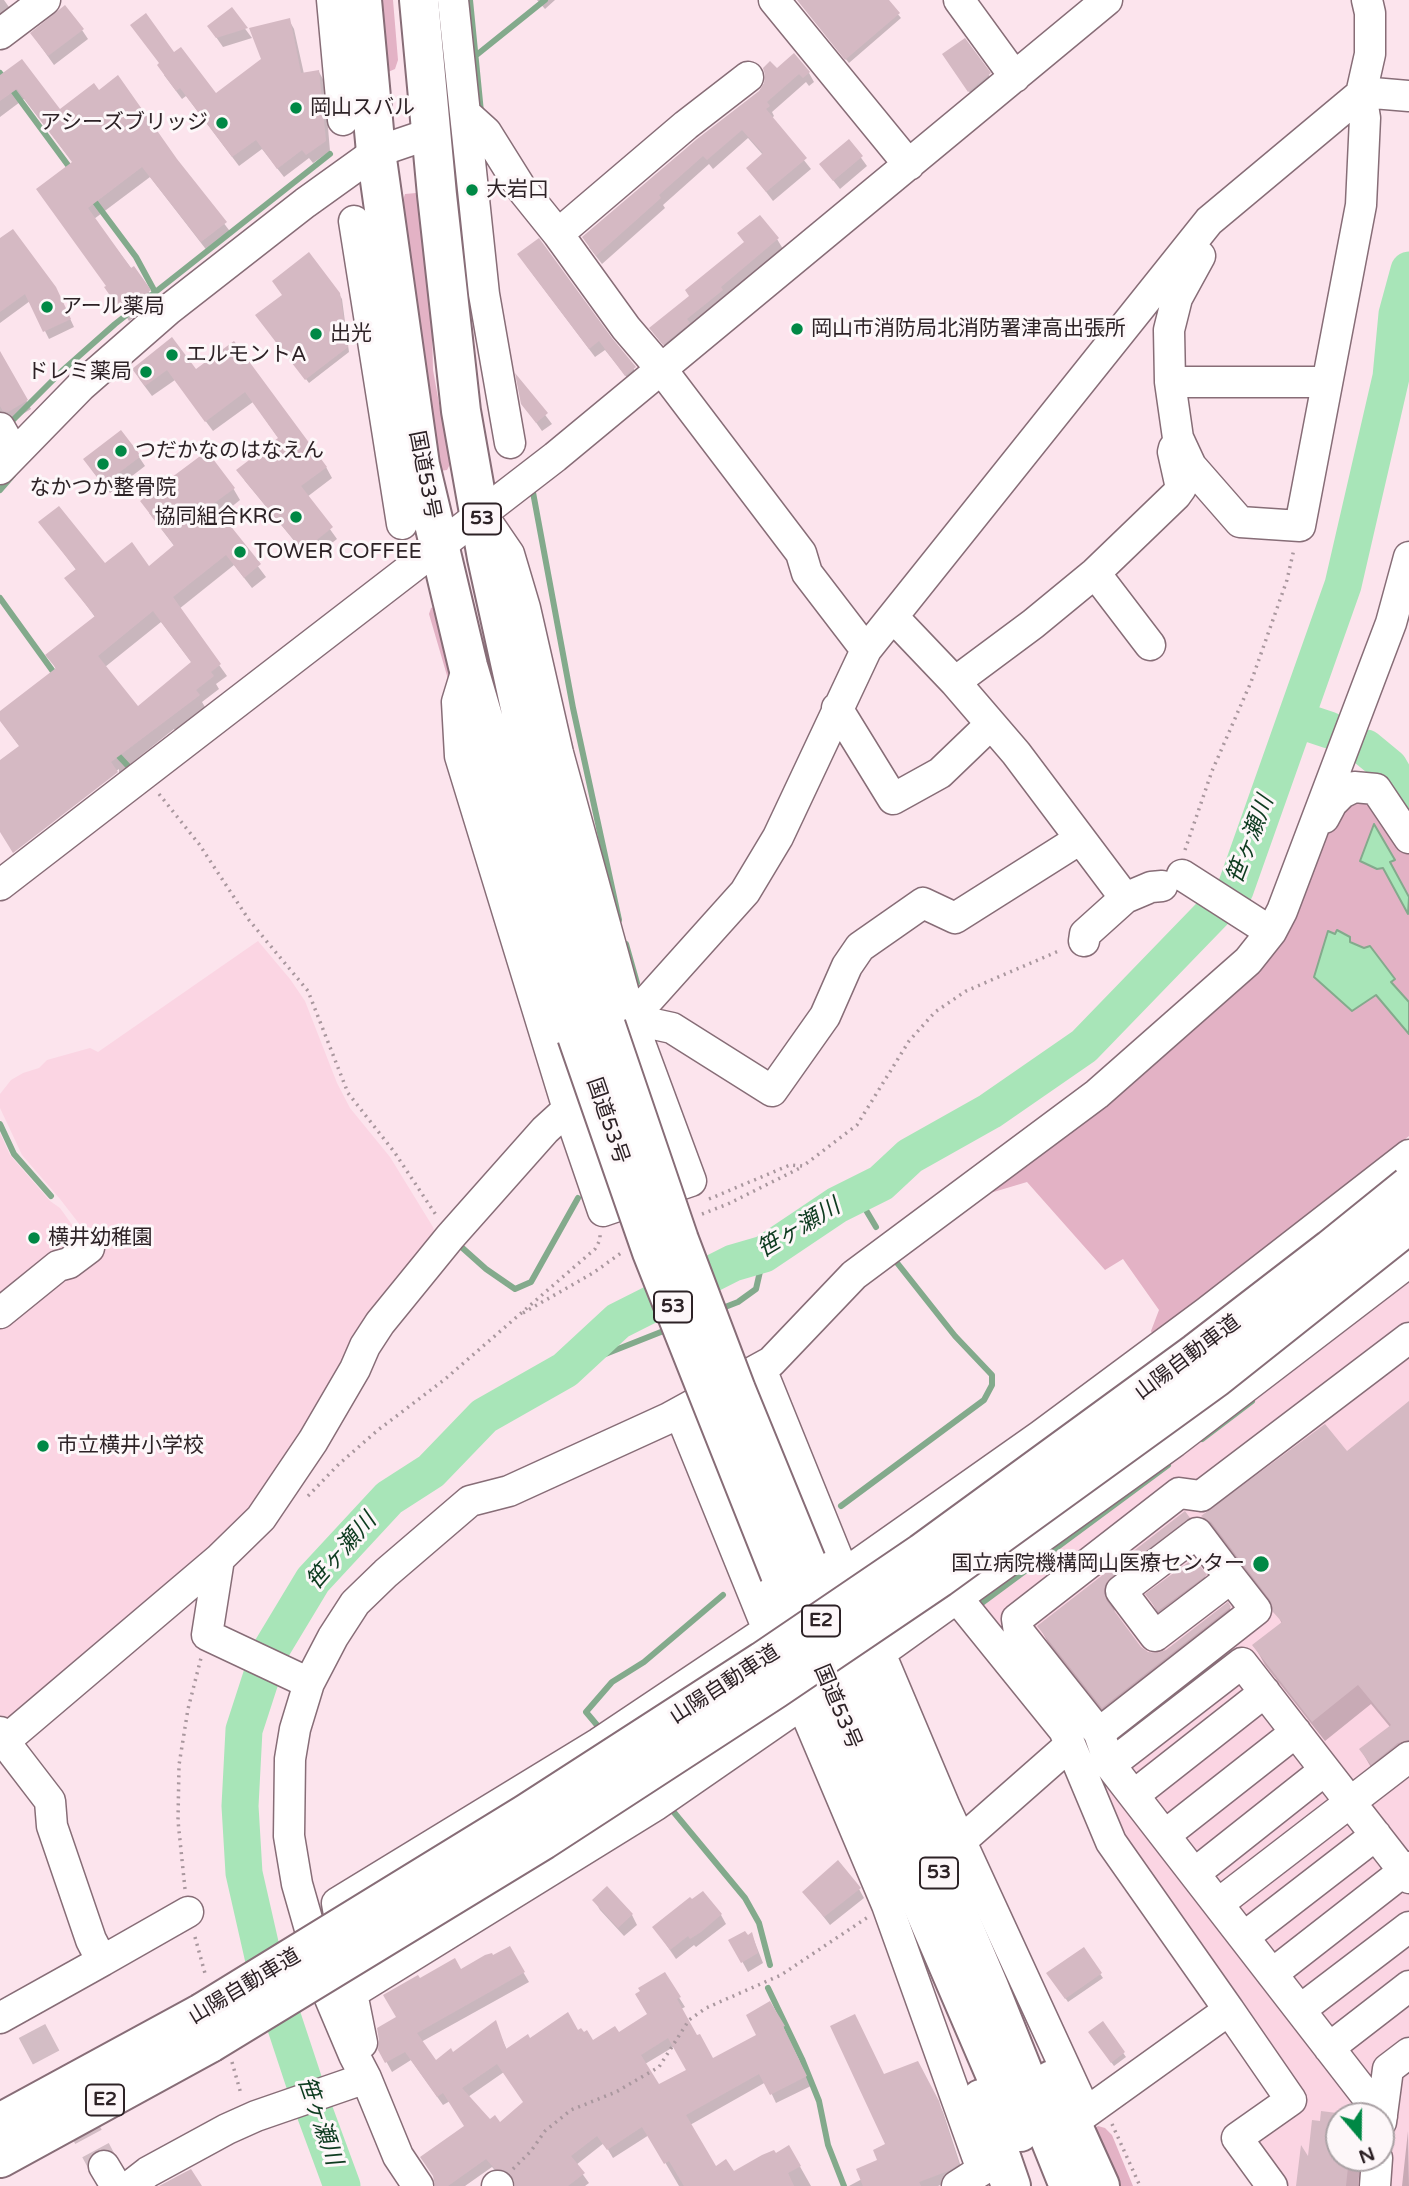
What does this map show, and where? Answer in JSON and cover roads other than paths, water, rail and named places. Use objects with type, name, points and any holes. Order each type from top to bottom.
[{"type":"highway","name":"国道53号","points":[[362,0],[376,152],[400,328],[420,465],[439,547],[468,666],[508,806],[605,1027]]},
{"type":"highway","name":"国道53号","points":[[419,0],[461,411],[490,570],[541,803],[605,1027],[652,1252],[793,1567],[951,1898],[1069,2186]]},
{"type":"highway","name":"山陽自動車道","points":[[0,2158],[213,2025],[526,1814],[763,1661],[922,1553],[1196,1353],[1409,1186]]},
{"type":"highway","name":"山陽自動車道","points":[[0,2123],[213,2025],[542,1840],[939,1578],[1215,1378],[1409,1224]]},
{"type":"highway","name":"国道53号","points":[[793,1567],[962,1997],[1041,2186]]},
{"type":"highway","name":"53","points":[[951,1898],[1090,2117],[1100,2186]]},
{"type":"highway","points":[[962,1997],[957,2031],[1011,2186]]},
{"type":"street","points":[[0,34],[45,0]]},
{"type":"street","points":[[333,0],[367,57]]},
{"type":"street","points":[[333,0],[343,120]]},
{"type":"street","points":[[453,0],[484,294],[510,443]]},
{"type":"street","points":[[774,0],[909,165]]},
{"type":"street","points":[[959,0],[1015,77]]},
{"type":"street","points":[[0,885],[545,465],[1107,0]]},
{"type":"street","points":[[1223,211],[1219,228],[1177,298],[1168,330],[1170,382],[1178,438],[1191,466],[1240,522],[1300,526],[1361,205],[1370,54],[1370,13],[1367,0]]},
{"type":"street","points":[[558,234],[686,125],[748,77]]},
{"type":"street","points":[[605,1027],[745,892],[778,836],[866,650],[1209,222],[1367,93],[1409,96]]},
{"type":"street","points":[[465,113],[486,132],[521,188],[801,553],[807,573],[866,650]]},
{"type":"street","points":[[4,446],[81,386],[168,310],[304,203],[376,152],[432,133]]},
{"type":"street","points":[[354,221],[402,524]]},
{"type":"street","points":[[461,411],[478,365],[484,294]]},
{"type":"street","points":[[376,363],[400,328]]},
{"type":"street","points":[[1170,382],[1327,382]]},
{"type":"street","points":[[383,407],[420,465]]},
{"type":"street","points":[[956,682],[1095,573],[1176,495],[1181,488],[1173,452],[1178,438]]},
{"type":"street","points":[[395,2186],[354,2055],[329,1996],[297,1884],[289,1836],[290,1759],[303,1680],[355,1603],[425,1537],[470,1501],[509,1491],[680,1413],[761,1369],[771,1362],[853,1275],[1097,1094],[1248,961],[1282,911],[1391,623],[1409,556]]},
{"type":"street","points":[[1095,573],[1150,645]]},
{"type":"street","points":[[894,618],[956,682],[1016,754],[1125,898]]},
{"type":"street","points":[[468,666],[457,702],[460,756],[603,1211],[691,1181],[605,1027]]},
{"type":"street","points":[[837,708],[893,799],[940,773],[991,724]]},
{"type":"street","points":[[460,756],[508,806]]},
{"type":"street","points":[[1315,821],[1322,821],[1332,803],[1342,793],[1364,786],[1376,789],[1383,796],[1409,838]]},
{"type":"street","points":[[605,1027],[672,1028],[772,1091],[825,1016],[847,966],[860,947],[923,902],[955,918],[1080,838]]},
{"type":"street","points":[[1084,941],[1085,934],[1125,898],[1172,881],[1269,930]]},
{"type":"street","points":[[97,1952],[52,1826],[50,1801],[2,1739],[219,1559],[271,1506],[380,1324],[450,1237],[545,1130],[569,1109]]},
{"type":"street","points":[[844,1574],[1040,1436],[1207,1312],[1409,1156]]},
{"type":"street","points":[[0,1312],[58,1266],[69,1263],[89,1248]]},
{"type":"street","points":[[880,1653],[1174,1442],[1409,1262]]},
{"type":"street","points":[[1371,2102],[1111,1765],[1103,1729],[1019,1632],[1017,1619],[1179,1493],[1201,1496],[1409,1338]]},
{"type":"street","points":[[761,1369],[844,1574],[961,1841],[1090,2117],[1229,2010]]},
{"type":"street","points":[[680,1413],[768,1630],[887,1905],[982,2171],[957,2186]]},
{"type":"street","points":[[740,1562],[821,1517]]},
{"type":"street","points":[[219,1559],[211,1636],[303,1680]]},
{"type":"street","points":[[1103,1729],[1256,1610],[1231,1578]]},
{"type":"street","points":[[958,1599],[1064,1730],[1111,1842],[1291,2100],[1237,2138],[1272,2186]]},
{"type":"street","points":[[418,2186],[398,2156],[360,2080],[363,2047],[337,1903],[598,1744],[768,1630]]},
{"type":"street","points":[[1111,1765],[1242,1663],[1407,1872],[1272,1974]]},
{"type":"street","points":[[1134,1795],[1265,1692]]},
{"type":"street","points":[[352,1993],[656,1805],[802,1704]]},
{"type":"street","points":[[1165,1835],[1296,1732]]},
{"type":"street","points":[[961,1841],[1070,1745]]},
{"type":"street","points":[[1218,1904],[1409,1757]]},
{"type":"street","points":[[1195,1873],[1325,1770]]},
{"type":"street","points":[[1244,1937],[1376,1835]]},
{"type":"street","points":[[18,2019],[97,1952],[188,1912]]},
{"type":"street","points":[[1300,2010],[1409,1927]]},
{"type":"street","points":[[1329,2048],[1409,1986]]},
{"type":"street","points":[[1384,2102],[1388,2069],[1409,2053]]},
{"type":"street","points":[[130,2186],[160,2166],[252,2118],[360,2080]]},
{"type":"waterway","points":[[470,0],[481,112]]},
{"type":"waterway","points":[[474,57],[545,0]]},
{"type":"waterway","points":[[0,73],[73,172]]},
{"type":"waterway","points":[[8,425],[62,371],[115,324],[330,154]]},
{"type":"waterway","points":[[92,198],[136,257],[155,292]]},
{"type":"waterway","name":"笹ヶ瀬川","points":[[342,2186],[264,1961],[244,1873],[240,1806],[244,1730],[269,1653],[313,1580],[389,1498],[431,1471],[484,1416],[565,1370],[618,1321],[733,1263],[764,1254],[837,1205],[881,1183],[910,1156],[990,1111],[1084,1046],[1235,890],[1343,585],[1391,377],[1397,314],[1409,270]]},
{"type":"waterway","points":[[0,490],[13,475]]},
{"type":"waterway","points":[[532,487],[573,708],[619,920]]},
{"type":"waterway","points":[[0,598],[57,677]]},
{"type":"waterway","points":[[1296,719],[1329,730]]},
{"type":"waterway","points":[[1366,748],[1389,767],[1409,801]]},
{"type":"waterway","points":[[115,752],[128,766]]},
{"type":"waterway","points":[[626,944],[637,983]]},
{"type":"waterway","points":[[0,1124],[14,1154],[51,1196]]},
{"type":"waterway","points":[[857,1195],[876,1227]]},
{"type":"waterway","points":[[457,1246],[458,1244],[486,1269],[515,1289],[531,1282],[578,1198]]},
{"type":"waterway","points":[[720,1309],[738,1302],[756,1289],[764,1254]]},
{"type":"waterway","points":[[841,1506],[984,1400],[992,1385],[992,1375],[955,1336],[898,1264]]},
{"type":"waterway","points":[[565,1370],[671,1328]]},
{"type":"waterway","points":[[1202,1439],[1252,1401]]},
{"type":"waterway","points":[[983,1610],[979,1605],[1168,1465]]},
{"type":"waterway","points":[[602,1731],[586,1712],[612,1682],[644,1662],[723,1595]]},
{"type":"waterway","points":[[672,1810],[745,1898],[759,1923],[770,1965]]},
{"type":"waterway","points":[[768,1988],[819,2101],[828,2145],[844,2186]]},
{"type":"tunnel","points":[[32,2031],[104,2166]]},
{"type":"place","name":"岡山スバル","points":[[296,108]]},
{"type":"place","name":"アシーズブリッジ","points":[[222,123]]},
{"type":"place","name":"大岩口","points":[[472,190]]},
{"type":"place","name":"アール薬局","points":[[47,307]]},
{"type":"place","name":"岡山市消防局北消防署津高出張所","points":[[797,329]]},
{"type":"place","name":"出光","points":[[316,334]]},
{"type":"place","name":"エルモントA","points":[[172,355]]},
{"type":"place","name":"ドレミ薬局","points":[[146,372]]},
{"type":"place","name":"つだかなのはなえん","points":[[121,451]]},
{"type":"place","name":"なかつか整骨院","points":[[103,464]]},
{"type":"place","name":"協同組合KRC","points":[[296,517]]},
{"type":"place","name":"TOWER COFFEE","points":[[240,552]]},
{"type":"place","name":"横井幼稚園","points":[[34,1238]]},
{"type":"place","name":"市立横井小学校","points":[[43,1446]]},
{"type":"place","name":"国立病院機構岡山医療センター","points":[[1261,1564]]}]
